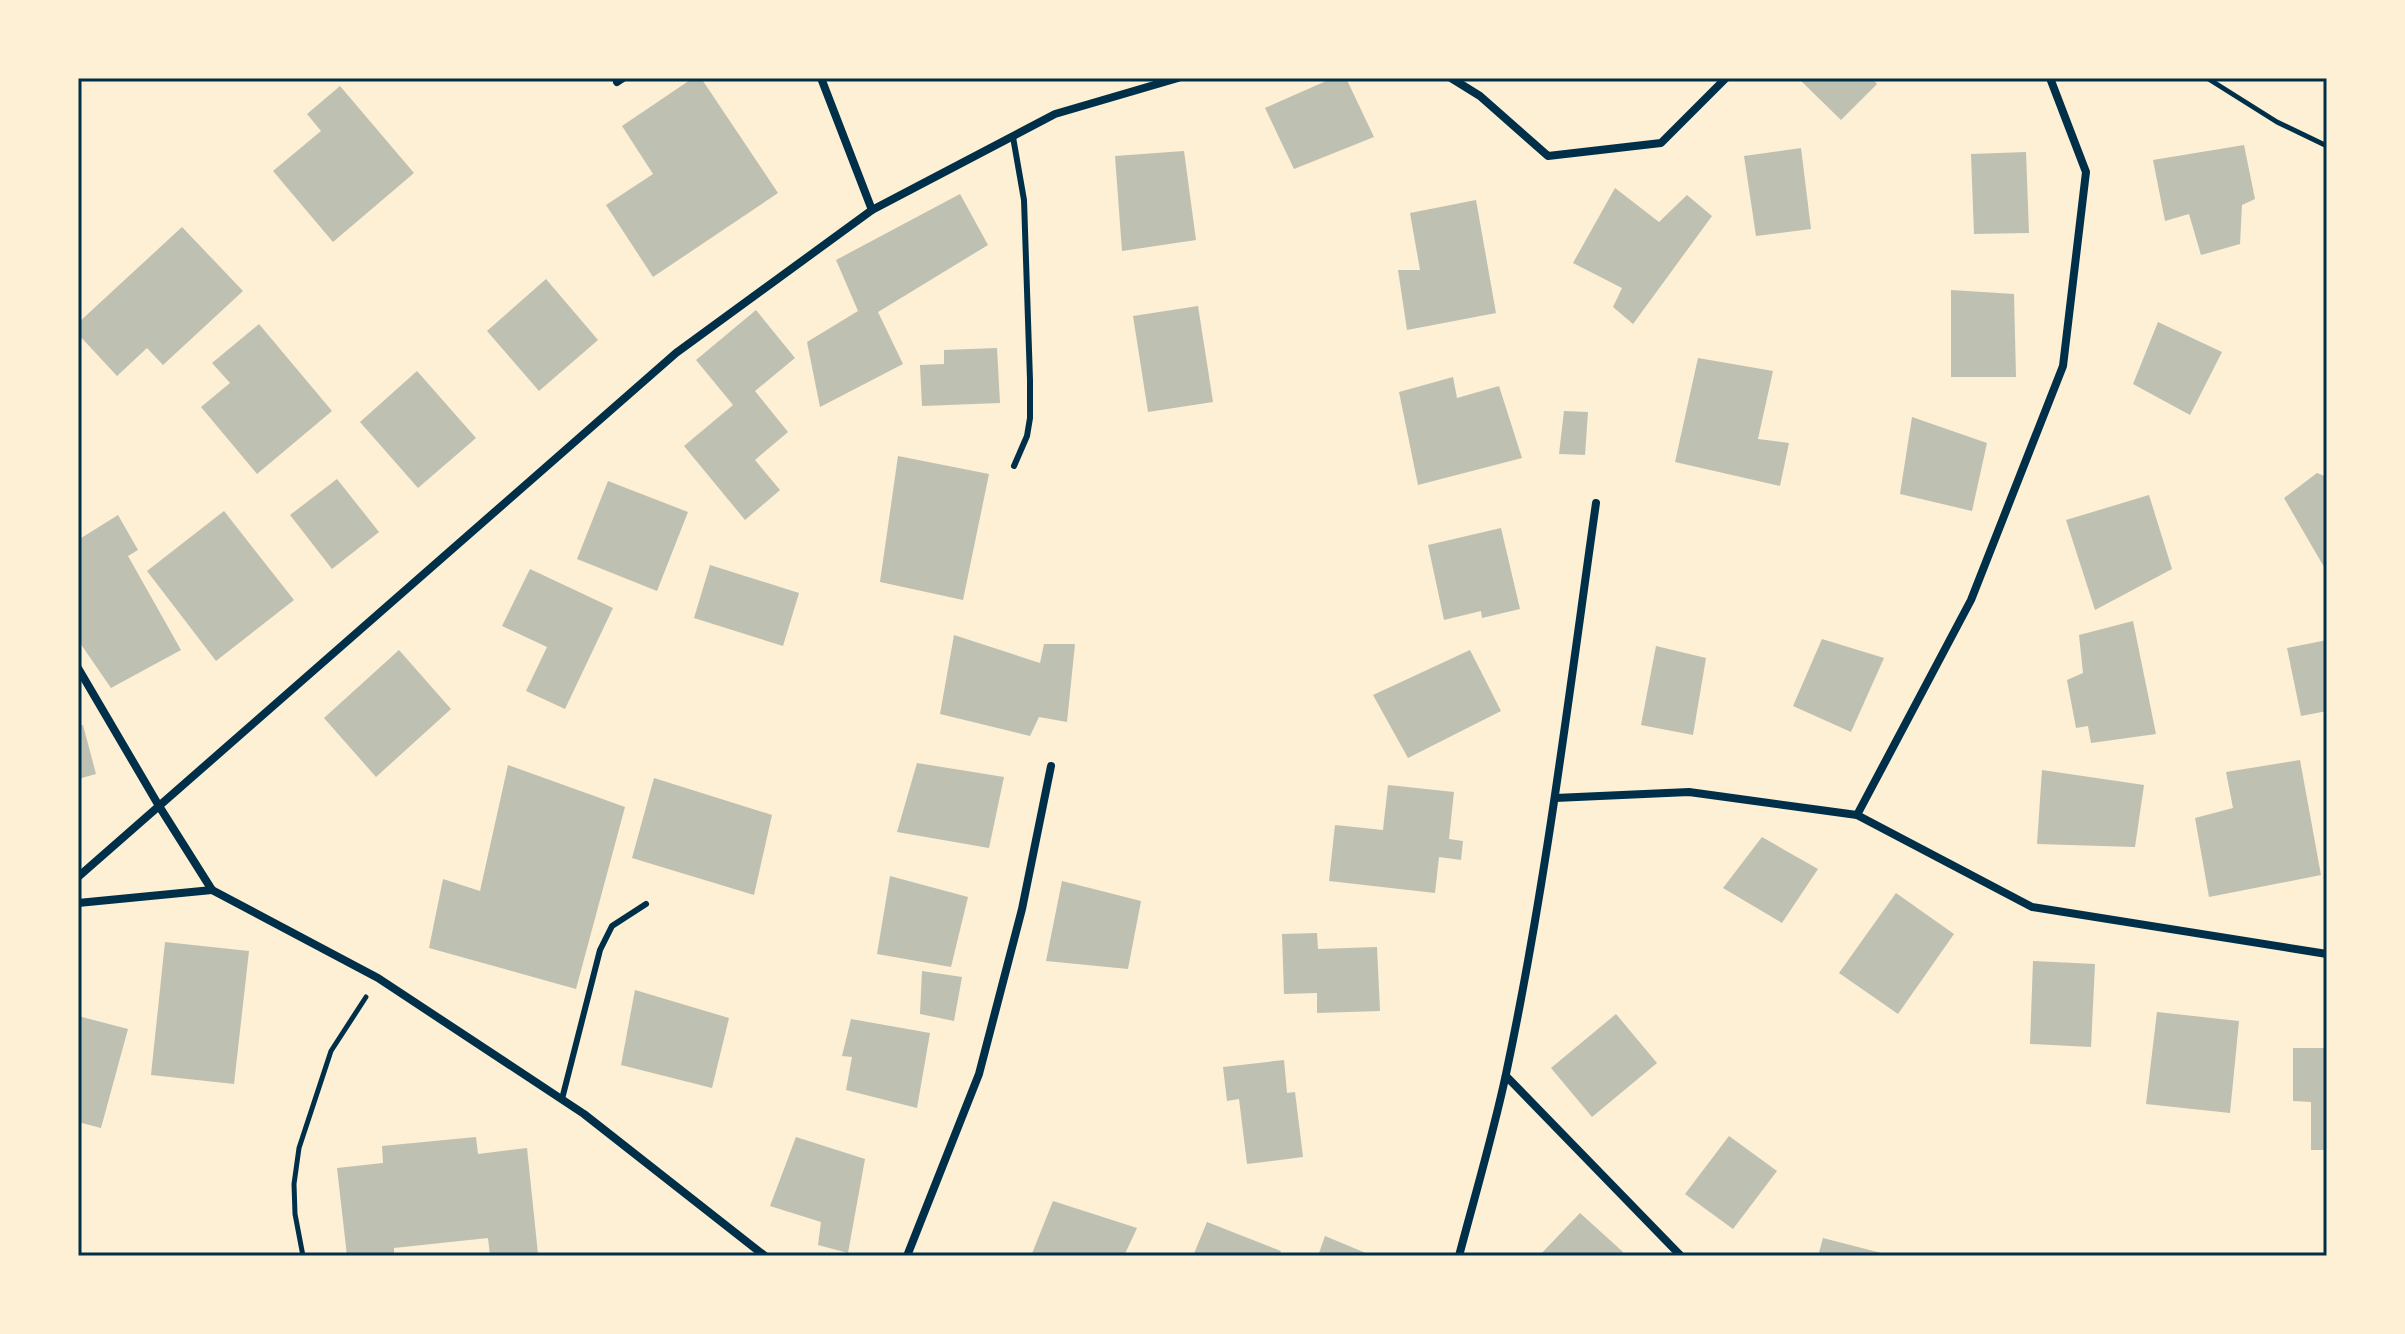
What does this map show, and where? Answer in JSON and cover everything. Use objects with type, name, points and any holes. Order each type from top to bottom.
[{"type":"street","points":[[821,78],[872,210]]},
{"type":"street","points":[[78,877],[676,353],[872,210],[1055,114],[1178,78]]},
{"type":"street","points":[[1451,78],[1480,96],[1548,156],[1661,143],[1726,78]]},
{"type":"street","points":[[1857,815],[1971,600],[2063,366],[2086,172],[2050,78]]},
{"type":"street","points":[[1459,1256],[1506,1076],[1533,937],[1596,503]]},
{"type":"street","points":[[78,668],[212,890],[378,978],[562,1099],[765,1256]]},
{"type":"street","points":[[907,1256],[979,1074],[1022,909],[1051,766]]},
{"type":"street","points":[[1555,798],[1689,792],[1857,815],[2032,907],[2327,954]]},
{"type":"street","points":[[78,903],[212,890]]},
{"type":"street","points":[[1506,1076],[1681,1256]]},
{"type":"lane","points":[[1013,137],[1024,200],[1030,380],[1027,436],[1014,466]]},
{"type":"lane","points":[[562,1099],[600,950],[612,926],[646,904]]},
{"type":"path","points":[[2207,78],[2277,122],[2327,146]]},
{"type":"path","points":[[303,1256],[295,1214],[294,1184],[299,1148],[331,1051],[378,978]]},
{"type":"building","points":[[693,78],[701,78],[778,193],[653,277],[606,205],[653,174],[622,126]]},
{"type":"building","points":[[1333,78],[1346,78],[1374,137],[1294,169],[1265,108]]},
{"type":"building","points":[[1798,78],[1872,78],[1877,84],[1841,120]]},
{"type":"building","points":[[340,86],[414,173],[333,242],[273,171],[321,131],[307,114]]},
{"type":"building","points":[[2244,145],[2255,199],[2242,205],[2240,244],[2201,255],[2189,214],[2165,221],[2153,160]]},
{"type":"building","points":[[1801,148],[1811,229],[1756,236],[1744,156]]},
{"type":"building","points":[[1184,151],[1196,240],[1122,251],[1115,156]]},
{"type":"building","points":[[2026,152],[2029,233],[1974,234],[1971,154]]},
{"type":"building","points":[[1615,188],[1659,222],[1687,195],[1712,216],[1633,324],[1613,307],[1622,288],[1573,263]]},
{"type":"building","points":[[960,194],[988,245],[878,312],[903,364],[820,407],[807,342],[858,311],[836,260]]},
{"type":"building","points":[[1476,200],[1496,313],[1407,330],[1398,270],[1420,270],[1410,213]]},
{"type":"building","points":[[182,227],[243,291],[163,365],[147,348],[117,376],[78,334],[78,323]]},
{"type":"building","points":[[546,279],[598,340],[539,391],[487,331]]},
{"type":"building","points":[[1951,290],[2014,294],[2016,377],[1951,377]]},
{"type":"building","points":[[1198,306],[1213,402],[1148,412],[1133,316]]},
{"type":"building","points":[[756,310],[795,358],[755,391],[788,432],[755,460],[780,490],[745,520],[684,446],[733,405],[696,360]]},
{"type":"building","points":[[2158,322],[2222,352],[2190,415],[2133,384]]},
{"type":"building","points":[[259,324],[332,411],[257,474],[201,407],[230,383],[212,363]]},
{"type":"building","points":[[997,348],[1000,403],[922,406],[920,365],[944,364],[944,350]]},
{"type":"building","points":[[1698,358],[1773,371],[1758,439],[1789,443],[1780,486],[1675,462]]},
{"type":"building","points":[[417,371],[476,438],[418,488],[360,422]]},
{"type":"building","points":[[1453,377],[1457,398],[1499,386],[1522,458],[1418,485],[1399,392]]},
{"type":"building","points":[[1564,411],[1588,412],[1585,455],[1559,454]]},
{"type":"building","points":[[1912,417],[1987,443],[1972,511],[1900,494]]},
{"type":"building","points":[[898,456],[989,474],[963,600],[880,582]]},
{"type":"building","points":[[2317,473],[2327,477],[2327,565],[2324,567],[2284,498]]},
{"type":"building","points":[[337,479],[379,532],[332,569],[290,515]]},
{"type":"building","points":[[608,481],[688,512],[657,591],[577,559]]},
{"type":"building","points":[[2149,495],[2172,569],[2095,610],[2066,520]]},
{"type":"building","points":[[224,511],[294,600],[216,661],[147,571]]},
{"type":"building","points":[[118,515],[138,550],[128,556],[181,650],[111,688],[78,640],[78,540]]},
{"type":"building","points":[[1501,528],[1520,609],[1482,618],[1481,611],[1444,620],[1428,545]]},
{"type":"building","points":[[710,565],[799,593],[783,646],[694,618]]},
{"type":"building","points":[[530,569],[613,608],[565,709],[526,691],[547,647],[502,626]]},
{"type":"building","points":[[2133,621],[2156,734],[2091,743],[2088,726],[2076,728],[2067,680],[2083,673],[2079,635]]},
{"type":"building","points":[[954,635],[1040,663],[1044,644],[1075,644],[1067,722],[1039,717],[1030,736],[940,714]]},
{"type":"building","points":[[1822,639],[1884,658],[1851,732],[1793,706]]},
{"type":"building","points":[[2327,640],[2327,711],[2301,716],[2287,648]]},
{"type":"building","points":[[1656,646],[1706,658],[1693,735],[1641,725]]},
{"type":"building","points":[[399,650],[451,709],[376,777],[324,718]]},
{"type":"building","points":[[1470,650],[1501,711],[1408,758],[1373,695]]},
{"type":"building","points":[[83,725],[96,774],[78,779],[78,727]]},
{"type":"building","points":[[2300,760],[2321,875],[2209,897],[2195,818],[2233,808],[2226,772]]},
{"type":"building","points":[[917,763],[1004,777],[989,848],[897,832]]},
{"type":"building","points":[[508,765],[625,807],[576,989],[429,948],[443,879],[480,891]]},
{"type":"building","points":[[2042,770],[2144,785],[2135,847],[2037,844]]},
{"type":"building","points":[[654,778],[772,815],[754,895],[632,858]]},
{"type":"building","points":[[1388,785],[1454,792],[1449,839],[1463,841],[1461,860],[1439,857],[1435,893],[1329,881],[1335,825],[1383,830]]},
{"type":"building","points":[[1762,837],[1818,869],[1782,923],[1723,888]]},
{"type":"building","points":[[890,876],[968,897],[951,967],[877,954]]},
{"type":"building","points":[[1062,881],[1141,901],[1128,969],[1046,961]]},
{"type":"building","points":[[1896,893],[1954,934],[1898,1014],[1839,973]]},
{"type":"building","points":[[1317,933],[1318,949],[1377,947],[1380,1011],[1317,1013],[1317,993],[1284,994],[1282,934]]},
{"type":"building","points":[[165,942],[249,951],[234,1084],[151,1075]]},
{"type":"building","points":[[2033,961],[2095,964],[2091,1047],[2030,1044]]},
{"type":"building","points":[[922,971],[962,977],[954,1021],[920,1014]]},
{"type":"building","points":[[635,990],[729,1018],[712,1088],[621,1065]]},
{"type":"building","points":[[2157,1012],[2239,1021],[2230,1113],[2146,1104]]},
{"type":"building","points":[[1616,1014],[1657,1063],[1592,1117],[1551,1068]]},
{"type":"building","points":[[78,1016],[128,1029],[101,1128],[78,1122]]},
{"type":"building","points":[[851,1019],[930,1033],[917,1108],[846,1090],[852,1057],[842,1056]]},
{"type":"building","points":[[2293,1048],[2327,1048],[2327,1150],[2311,1150],[2311,1102],[2293,1101]]},
{"type":"building","points":[[1284,1060],[1287,1093],[1295,1092],[1303,1157],[1247,1164],[1239,1099],[1227,1101],[1223,1067]]},
{"type":"building","points":[[1729,1136],[1777,1171],[1733,1229],[1685,1194]]},
{"type":"building","points":[[476,1137],[478,1154],[527,1148],[538,1254],[490,1256],[488,1238],[394,1248],[394,1256],[347,1256],[337,1168],[383,1163],[382,1146]]},
{"type":"building","points":[[796,1137],[865,1159],[848,1253],[818,1245],[821,1222],[770,1206]]},
{"type":"building","points":[[1053,1201],[1137,1228],[1124,1256],[1031,1256]]},
{"type":"building","points":[[1580,1213],[1623,1252],[1620,1256],[1539,1256]]},
{"type":"building","points":[[1207,1222],[1281,1251],[1279,1256],[1193,1256]]},
{"type":"building","points":[[1325,1236],[1373,1256],[1318,1256]]},
{"type":"building","points":[[1823,1238],[1889,1255],[1889,1256],[1818,1256]]}]
